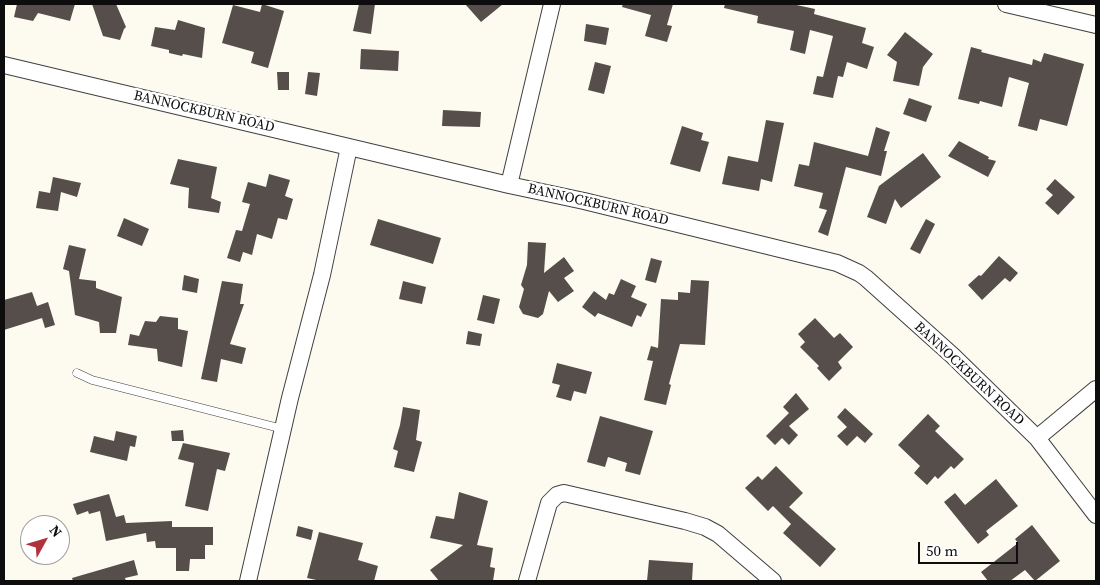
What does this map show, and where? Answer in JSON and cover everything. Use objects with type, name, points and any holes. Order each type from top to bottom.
[{"type":"street","points":[[509,184],[552,4]]},
{"type":"street","points":[[1006,4],[1096,26]]},
{"type":"street","name":"BANNOCKBURN ROAD","points":[[4,65],[584,201],[821,258],[850,268],[866,278],[953,356],[1037,438],[1096,515]]},
{"type":"street","points":[[248,581],[283,429],[322,275],[350,147]]},
{"type":"street","points":[[1037,438],[1096,389]]},
{"type":"street","points":[[527,581],[549,503],[557,495],[564,493],[685,520],[705,528],[718,534],[772,581]]},
{"type":"lane","points":[[77,373],[92,380],[283,429]]},
{"type":"building","points":[[17,4],[75,4],[70,21],[38,13],[33,21],[14,17]]},
{"type":"building","points":[[92,4],[116,4],[126,27],[120,40],[103,36]]},
{"type":"building","points":[[262,4],[284,11],[268,68],[251,63],[254,52],[222,43],[233,5],[260,12]]},
{"type":"building","points":[[359,4],[375,4],[371,34],[353,31]]},
{"type":"building","points":[[465,4],[503,4],[481,22]]},
{"type":"building","points":[[623,4],[673,4],[667,25],[672,26],[667,42],[645,36],[651,15],[622,7]]},
{"type":"building","points":[[725,4],[792,4],[815,9],[814,14],[866,28],[862,43],[874,47],[867,69],[847,62],[843,77],[838,76],[833,98],[813,94],[817,76],[823,77],[833,36],[810,30],[805,54],[790,50],[794,31],[757,23],[758,16],[724,8]]},
{"type":"building","points":[[178,20],[205,28],[202,58],[169,53],[169,50],[151,46],[155,27],[175,30]]},
{"type":"building","points":[[586,24],[609,28],[606,45],[584,41]]},
{"type":"building","points":[[905,32],[933,54],[923,67],[919,86],[893,81],[897,62],[887,55]]},
{"type":"building","points":[[971,47],[982,50],[981,52],[1032,65],[1033,59],[1041,62],[1044,53],[1084,64],[1067,126],[1040,119],[1037,131],[1018,126],[1029,83],[1009,77],[1002,107],[980,101],[979,104],[958,99]]},
{"type":"building","points":[[361,49],[399,51],[398,71],[360,69]]},
{"type":"building","points":[[595,62],[611,66],[604,94],[588,90]]},
{"type":"building","points":[[277,72],[289,72],[289,90],[278,90]]},
{"type":"building","points":[[308,72],[320,73],[317,96],[305,94]]},
{"type":"building","points":[[909,98],[932,106],[926,122],[903,114]]},
{"type":"building","points":[[443,110],[481,112],[480,127],[442,126]]},
{"type":"building","points":[[766,120],[784,123],[772,182],[761,179],[759,191],[722,184],[728,156],[758,162]]},
{"type":"building","points":[[682,126],[703,133],[701,140],[709,142],[700,172],[670,164]]},
{"type":"building","points":[[876,127],[890,132],[884,151],[887,151],[881,176],[846,167],[828,236],[818,232],[827,210],[819,208],[823,193],[794,186],[799,164],[809,166],[814,142],[868,156]]},
{"type":"building","points":[[959,141],[989,157],[988,159],[996,161],[988,177],[948,156]]},
{"type":"building","points":[[923,153],[941,177],[901,208],[895,199],[886,224],[867,217],[879,186]]},
{"type":"building","points":[[178,159],[217,167],[211,198],[221,202],[219,213],[188,208],[189,188],[170,184]]},
{"type":"building","points":[[269,174],[290,180],[285,196],[293,199],[287,220],[278,218],[272,239],[257,234],[252,255],[243,252],[240,262],[227,258],[236,230],[242,231],[250,204],[242,202],[248,182],[266,187]]},
{"type":"building","points":[[53,177],[81,183],[77,197],[61,192],[58,211],[36,208],[39,191],[50,193]]},
{"type":"building","points":[[1055,179],[1075,197],[1058,215],[1045,203],[1053,195],[1046,189]]},
{"type":"building","points":[[124,218],[149,229],[142,246],[117,236]]},
{"type":"building","points":[[378,219],[441,238],[433,264],[370,245]]},
{"type":"building","points":[[926,219],[935,224],[920,254],[910,249]]},
{"type":"building","points":[[528,242],[546,243],[544,273],[564,257],[574,271],[564,278],[574,291],[558,302],[549,291],[543,314],[538,318],[523,314],[519,307],[524,289],[521,285],[527,265]]},
{"type":"building","points":[[69,245],[86,249],[79,279],[96,281],[96,288],[122,297],[116,333],[100,333],[99,322],[75,315],[69,271],[63,269]]},
{"type":"building","points":[[999,256],[1018,273],[1010,282],[1005,278],[982,300],[968,285],[979,275],[981,276]]},
{"type":"building","points":[[651,258],[662,261],[656,283],[645,280]]},
{"type":"building","points":[[184,275],[199,279],[197,293],[182,290]]},
{"type":"building","points":[[621,279],[636,286],[631,297],[647,304],[641,317],[637,315],[632,327],[598,313],[595,317],[582,307],[594,291],[606,300],[609,293],[614,295]]},
{"type":"building","points":[[691,280],[709,281],[705,345],[680,344],[669,384],[671,385],[666,405],[644,400],[653,361],[647,360],[651,346],[658,348],[661,299],[678,300],[678,292],[690,293]]},
{"type":"building","points":[[222,281],[243,284],[240,304],[244,304],[230,344],[246,348],[242,364],[221,359],[217,382],[201,379]]},
{"type":"building","points":[[403,281],[426,287],[422,304],[399,299]]},
{"type":"building","points":[[32,292],[37,306],[48,302],[55,325],[45,328],[42,318],[4,330],[4,300]]},
{"type":"building","points":[[483,295],[500,299],[494,324],[477,320]]},
{"type":"building","points":[[160,316],[178,318],[178,329],[188,331],[182,367],[158,361],[157,349],[128,345],[130,334],[139,336],[145,321],[156,322]]},
{"type":"building","points":[[815,318],[834,338],[840,333],[853,347],[838,362],[842,368],[829,381],[817,368],[819,366],[800,347],[805,342],[798,334]]},
{"type":"building","points":[[468,331],[482,334],[480,346],[466,344]]},
{"type":"building","points":[[557,363],[592,372],[586,394],[574,391],[571,401],[556,397],[560,385],[552,383]]},
{"type":"building","points":[[796,393],[809,409],[789,426],[798,435],[789,445],[782,438],[775,445],[766,436],[789,413],[783,407]]},
{"type":"building","points":[[403,407],[420,410],[416,440],[422,442],[414,472],[394,467],[398,451],[393,449]]},
{"type":"building","points":[[845,408],[873,434],[865,443],[857,436],[847,446],[837,436],[847,427],[837,417]]},
{"type":"building","points":[[928,414],[940,426],[935,431],[964,459],[954,469],[951,466],[938,479],[935,476],[927,485],[914,473],[920,466],[898,445]]},
{"type":"building","points":[[600,416],[653,431],[640,475],[625,471],[627,463],[608,457],[605,467],[587,462]]},
{"type":"building","points":[[183,430],[184,441],[172,441],[171,431]]},
{"type":"building","points":[[116,431],[137,436],[135,447],[130,446],[127,461],[90,452],[94,436],[114,441]]},
{"type":"building","points":[[183,443],[230,453],[225,471],[217,469],[208,511],[185,506],[194,463],[178,459]]},
{"type":"building","points":[[776,466],[803,493],[789,507],[836,549],[820,567],[783,533],[791,524],[773,506],[768,511],[745,488],[758,476],[762,480]]},
{"type":"building","points":[[996,479],[1018,506],[986,531],[989,535],[978,544],[944,502],[955,493],[965,505]]},
{"type":"building","points":[[459,492],[488,501],[477,545],[493,548],[490,567],[495,568],[493,581],[439,581],[430,570],[463,545],[430,538],[436,516],[454,519]]},
{"type":"building","points":[[109,494],[116,517],[124,515],[126,523],[172,521],[172,527],[213,527],[213,545],[205,545],[205,559],[190,559],[189,571],[176,571],[176,548],[156,548],[155,541],[147,542],[146,533],[106,541],[100,511],[89,514],[88,511],[77,515],[73,504]]},
{"type":"building","points":[[1032,525],[1060,561],[1035,581],[1025,570],[1010,581],[988,581],[981,572],[1018,543],[1015,539]]},
{"type":"building","points":[[298,526],[313,530],[311,540],[296,536]]},
{"type":"building","points":[[319,532],[363,543],[358,560],[378,566],[374,581],[321,581],[307,578]]},
{"type":"building","points":[[134,560],[138,575],[125,578],[126,581],[73,581],[72,578]]},
{"type":"building","points":[[649,560],[693,563],[692,581],[647,581]]}]
